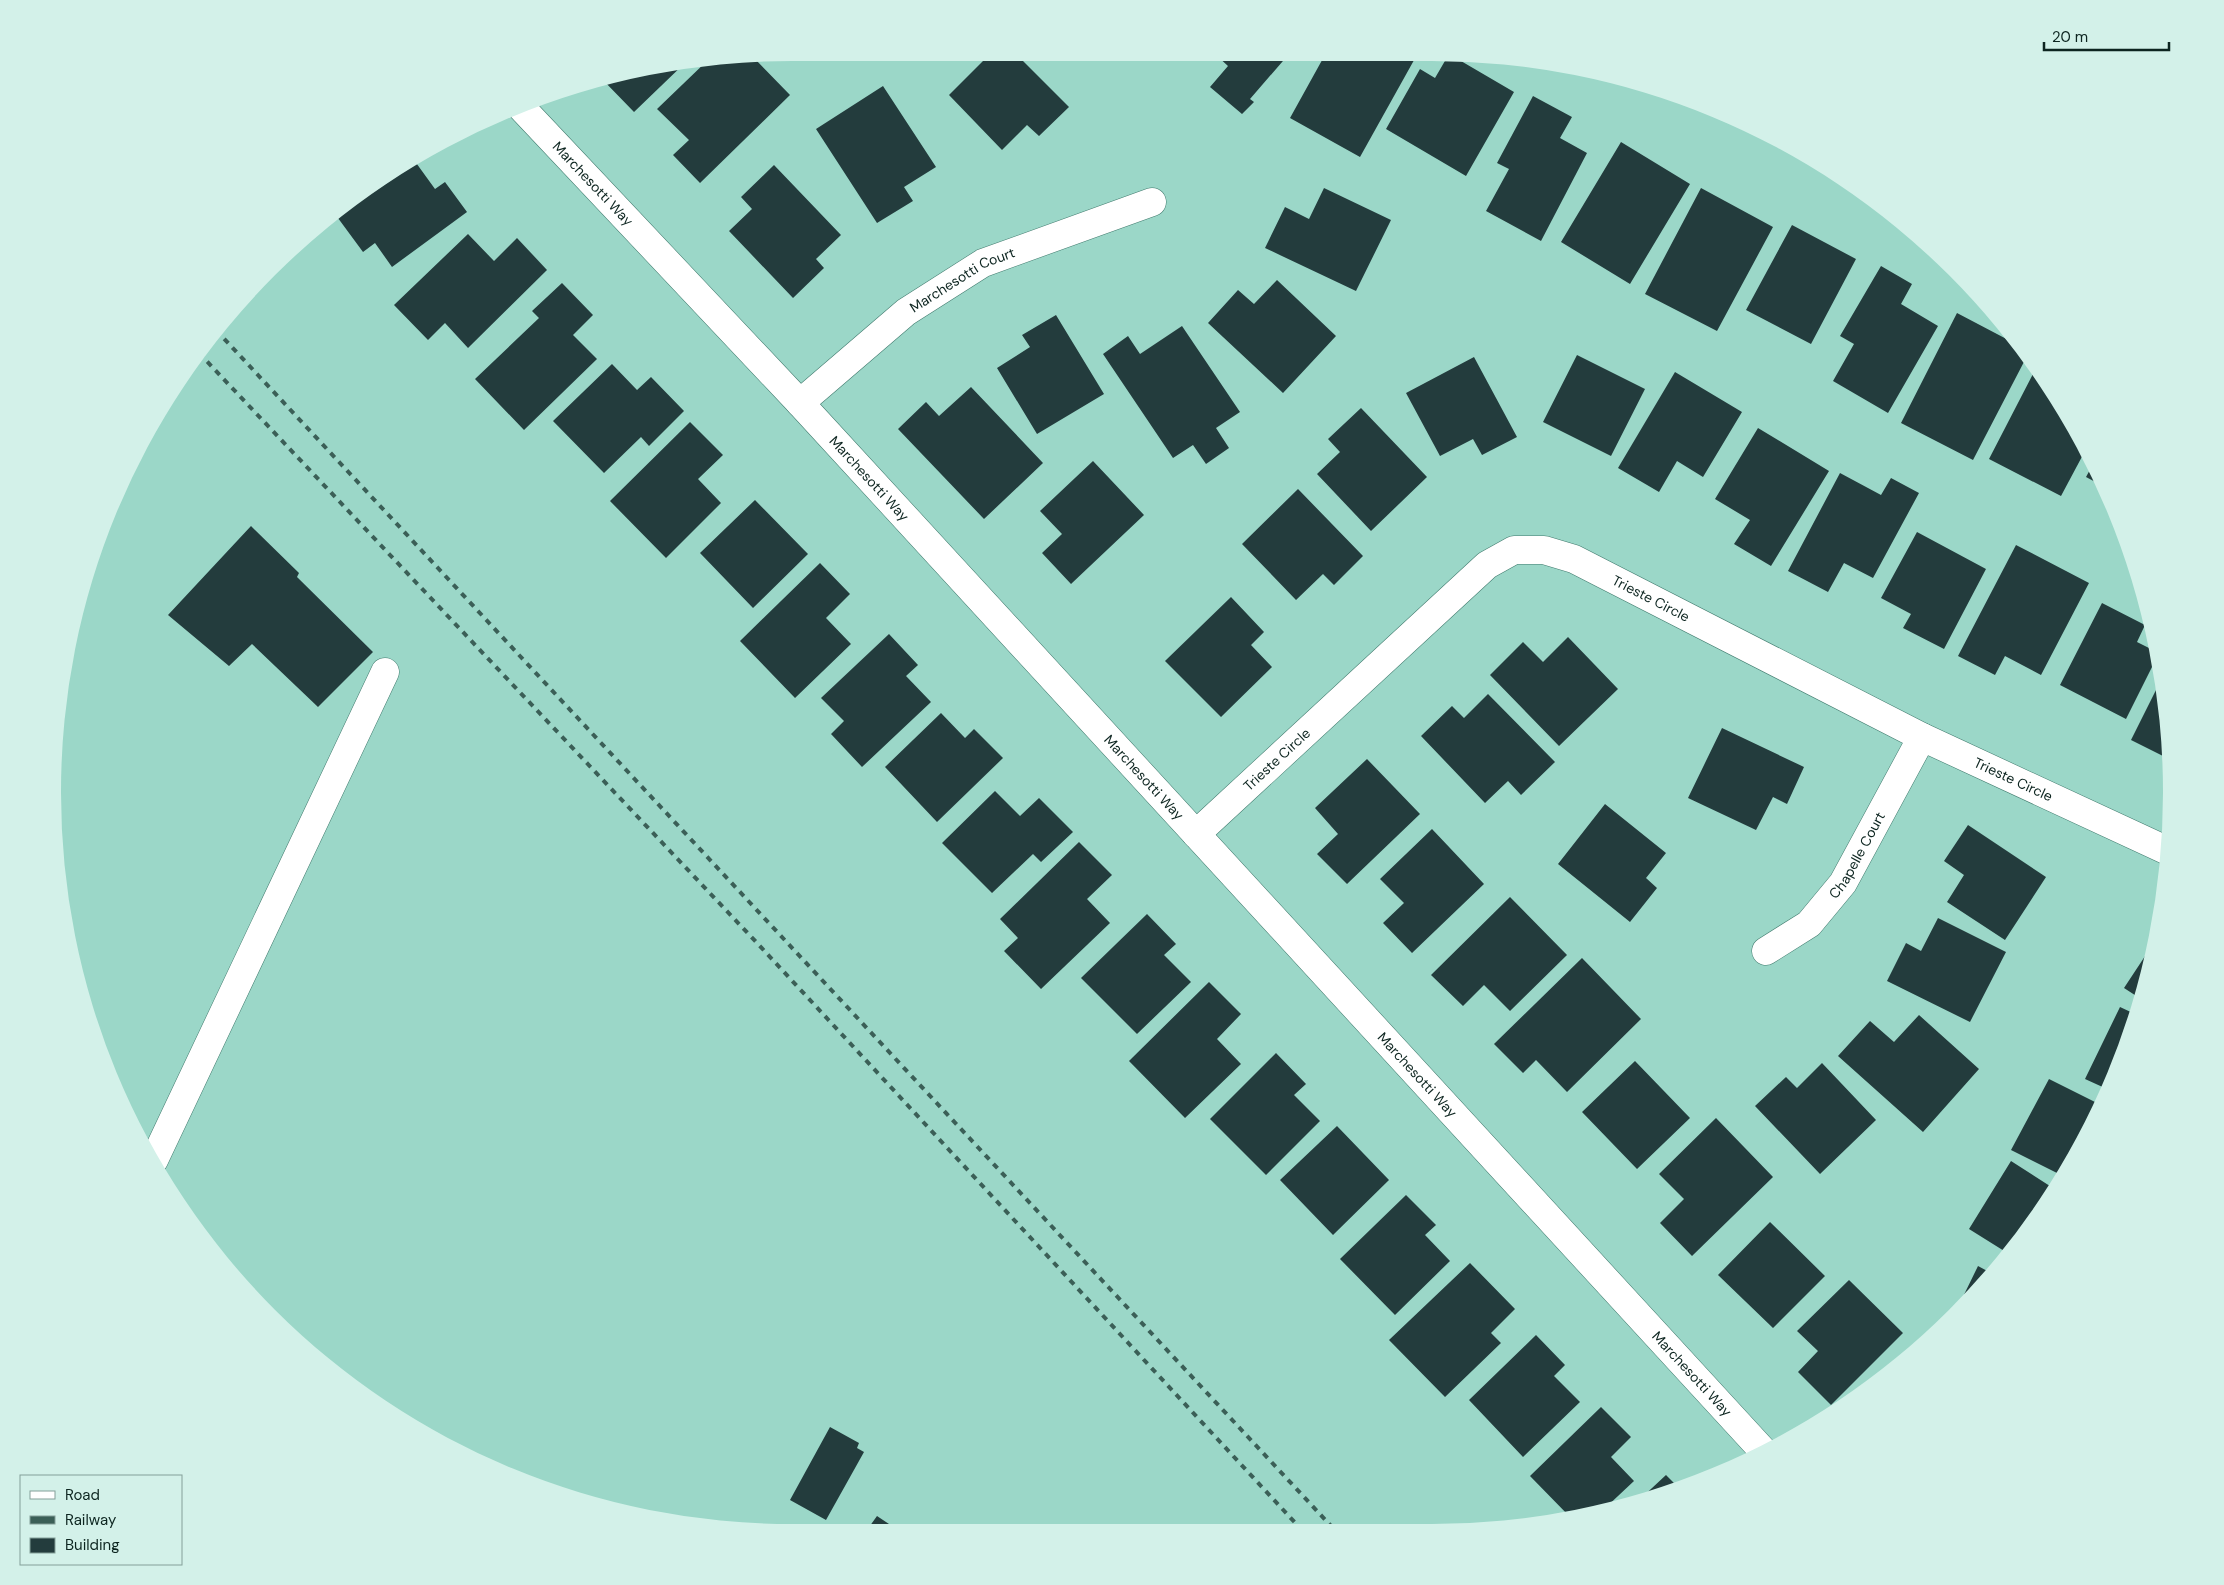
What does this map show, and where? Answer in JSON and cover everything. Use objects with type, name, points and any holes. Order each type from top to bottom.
[{"type":"street","name":"Marchesotti Way","points":[[525,112],[800,403],[1759,1446]]},
{"type":"street","name":"Marchesotti Court","points":[[800,403],[906,312],[983,263],[1152,202]]},
{"type":"street","name":"Trieste Circle","points":[[1196,834],[1464,584],[1487,565],[1514,550],[1544,550],[1574,559],[1922,737],[2160,847]]},
{"type":"street","points":[[157,1154],[385,672]]},
{"type":"street","name":"Chapelle Court","points":[[1766,951],[1808,924],[1843,883],[1922,737]]},
{"type":"building","points":[[983,61],[1023,61],[1069,107],[1039,136],[1027,125],[1002,150],[949,95]]},
{"type":"building","points":[[1223,61],[1283,61],[1250,99],[1254,102],[1242,114],[1210,87],[1228,66]]},
{"type":"building","points":[[1322,61],[1414,61],[1360,157],[1290,118]]},
{"type":"building","points":[[758,62],[790,95],[700,183],[673,155],[689,140],[657,109],[700,68]]},
{"type":"building","points":[[1445,62],[1463,62],[1514,92],[1466,176],[1386,129],[1420,69],[1435,78]]},
{"type":"building","points":[[677,71],[634,112],[608,85]]},
{"type":"building","points":[[883,86],[936,167],[904,187],[913,201],[877,223],[816,129]]},
{"type":"building","points":[[1533,96],[1572,117],[1560,138],[1587,153],[1541,241],[1486,211],[1509,169],[1497,163]]},
{"type":"building","points":[[1621,142],[1690,184],[1630,284],[1561,242]]},
{"type":"building","points":[[417,165],[435,189],[445,182],[467,212],[392,267],[375,243],[363,252],[339,219],[386,184]]},
{"type":"building","points":[[774,165],[841,235],[816,259],[824,268],[793,298],[729,231],[752,209],[741,197]]},
{"type":"building","points":[[1324,188],[1391,220],[1356,291],[1265,248],[1285,207],[1309,219]]},
{"type":"building","points":[[1701,188],[1773,227],[1717,331],[1645,294]]},
{"type":"building","points":[[1792,225],[1856,259],[1811,344],[1746,310]]},
{"type":"building","points":[[468,234],[494,261],[517,238],[547,270],[468,348],[445,323],[428,340],[394,305]]},
{"type":"building","points":[[1881,266],[1912,284],[1901,304],[1938,326],[1888,413],[1833,381],[1854,344],[1840,336]]},
{"type":"building","points":[[1277,280],[1336,336],[1283,393],[1208,323],[1238,290],[1254,304]]},
{"type":"building","points":[[562,283],[593,315],[573,335],[597,359],[524,430],[475,379],[539,318],[532,311]]},
{"type":"building","points":[[1957,313],[2004,338],[2023,363],[1973,460],[1901,423]]},
{"type":"building","points":[[1056,315],[1104,394],[1037,434],[997,368],[1030,347],[1022,335]]},
{"type":"building","points":[[1182,326],[1240,412],[1216,428],[1229,448],[1206,464],[1193,445],[1173,458],[1103,354],[1128,336],[1140,354]]},
{"type":"building","points":[[1577,355],[1645,389],[1611,456],[1543,422]]},
{"type":"building","points":[[1474,357],[1517,437],[1482,455],[1473,439],[1440,456],[1406,393]]},
{"type":"building","points":[[612,364],[637,390],[651,377],[684,411],[649,446],[641,437],[604,473],[553,421]]},
{"type":"building","points":[[1675,372],[1742,412],[1703,477],[1677,461],[1659,492],[1618,468]]},
{"type":"building","points":[[2032,375],[2065,427],[2081,458],[2061,496],[1989,459]]},
{"type":"building","points":[[971,387],[1043,463],[984,519],[898,429],[926,402],[939,416]]},
{"type":"building","points":[[1361,408],[1427,477],[1371,531],[1317,474],[1340,452],[1328,439]]},
{"type":"building","points":[[690,422],[723,455],[698,479],[721,503],[666,558],[610,501]]},
{"type":"building","points":[[1758,428],[1829,471],[1771,566],[1734,544],[1750,520],[1715,499]]},
{"type":"building","points":[[1093,461],[1144,515],[1071,584],[1042,553],[1062,534],[1040,511]]},
{"type":"building","points":[[2089,472],[2092,480],[2086,477]]},
{"type":"building","points":[[1840,473],[1881,495],[1891,478],[1919,493],[1873,578],[1844,563],[1828,592],[1788,571]]},
{"type":"building","points":[[1298,489],[1363,556],[1334,585],[1323,574],[1296,600],[1242,544]]},
{"type":"building","points":[[755,500],[808,554],[753,608],[700,553]]},
{"type":"building","points":[[251,526],[299,573],[297,577],[373,652],[318,707],[252,644],[229,666],[168,615]]},
{"type":"building","points":[[1917,532],[1986,569],[1944,649],[1903,628],[1911,614],[1881,598]]},
{"type":"building","points":[[2016,545],[2089,583],[2041,675],[2005,656],[1995,675],[1958,656]]},
{"type":"building","points":[[820,563],[850,594],[826,618],[851,644],[795,698],[740,641]]},
{"type":"building","points":[[1231,597],[1264,632],[1251,645],[1272,667],[1221,717],[1165,661]]},
{"type":"building","points":[[2102,603],[2143,624],[2144,628],[2137,642],[2148,648],[2152,668],[2126,719],[2060,685]]},
{"type":"building","points":[[889,634],[918,665],[906,676],[931,702],[862,767],[831,734],[844,721],[821,698]]},
{"type":"building","points":[[1568,637],[1618,689],[1559,746],[1490,675],[1523,642],[1543,662]]},
{"type":"building","points":[[2155,692],[2161,755],[2131,740]]},
{"type":"building","points":[[1488,694],[1555,762],[1521,795],[1508,781],[1485,803],[1421,736],[1452,706],[1464,718]]},
{"type":"building","points":[[941,713],[965,738],[974,729],[1003,758],[937,822],[885,767]]},
{"type":"building","points":[[1722,728],[1804,767],[1787,804],[1773,797],[1756,830],[1688,798]]},
{"type":"building","points":[[1367,759],[1420,814],[1347,884],[1317,854],[1338,834],[1315,808]]},
{"type":"building","points":[[995,791],[1020,816],[1039,798],[1073,832],[1041,862],[1033,854],[992,893],[942,843]]},
{"type":"building","points":[[1605,804],[1666,853],[1646,878],[1657,888],[1630,922],[1558,864]]},
{"type":"building","points":[[1968,825],[2046,877],[2005,940],[1947,902],[1964,875],[1944,861]]},
{"type":"building","points":[[1432,829],[1484,884],[1412,953],[1383,923],[1404,903],[1380,879]]},
{"type":"building","points":[[1079,842],[1112,875],[1087,899],[1110,923],[1041,989],[1004,951],[1018,938],[1000,919]]},
{"type":"building","points":[[1510,897],[1567,955],[1510,1011],[1484,985],[1463,1006],[1431,975]]},
{"type":"building","points":[[1147,914],[1176,944],[1164,955],[1191,982],[1137,1034],[1081,978]]},
{"type":"building","points":[[1938,918],[2006,952],[1970,1022],[1887,981],[1906,943],[1921,951]]},
{"type":"building","points":[[1582,958],[1641,1019],[1567,1092],[1536,1060],[1523,1073],[1494,1044]]},
{"type":"building","points":[[2144,958],[2134,995],[2124,988]]},
{"type":"building","points":[[1209,982],[1241,1014],[1217,1039],[1241,1064],[1185,1118],[1129,1061]]},
{"type":"building","points":[[2120,1007],[2129,1011],[2101,1086],[2085,1079]]},
{"type":"building","points":[[1919,1015],[1979,1069],[1923,1132],[1838,1056],[1870,1021],[1894,1042]]},
{"type":"building","points":[[1276,1053],[1306,1084],[1294,1095],[1320,1121],[1266,1175],[1210,1119]]},
{"type":"building","points":[[1635,1061],[1690,1118],[1637,1169],[1582,1112]]},
{"type":"building","points":[[1822,1063],[1876,1120],[1820,1174],[1755,1106],[1786,1077],[1797,1088]]},
{"type":"building","points":[[2049,1079],[2094,1101],[2056,1173],[2011,1150]]},
{"type":"building","points":[[1716,1118],[1773,1177],[1692,1256],[1660,1223],[1684,1199],[1659,1174]]},
{"type":"building","points":[[1337,1126],[1389,1180],[1333,1235],[1280,1180]]},
{"type":"building","points":[[2011,1161],[2048,1185],[2002,1250],[1969,1229]]},
{"type":"building","points":[[1406,1195],[1436,1225],[1425,1235],[1450,1261],[1395,1315],[1340,1259]]},
{"type":"building","points":[[1770,1222],[1825,1276],[1773,1328],[1718,1275]]},
{"type":"building","points":[[1470,1263],[1515,1309],[1491,1333],[1501,1343],[1445,1397],[1389,1340]]},
{"type":"building","points":[[1978,1266],[1985,1270],[1981,1275],[1965,1292]]},
{"type":"building","points":[[1849,1280],[1903,1333],[1831,1405],[1798,1372],[1818,1351],[1797,1331]]},
{"type":"building","points":[[1536,1335],[1565,1365],[1554,1376],[1580,1402],[1523,1457],[1469,1400]]},
{"type":"building","points":[[1601,1407],[1631,1437],[1611,1457],[1634,1481],[1613,1501],[1565,1511],[1530,1476]]},
{"type":"building","points":[[830,1427],[859,1443],[857,1448],[864,1452],[826,1520],[790,1500]]},
{"type":"building","points":[[1666,1475],[1673,1482],[1667,1485],[1650,1490]]},
{"type":"building","points":[[877,1516],[889,1524],[871,1524]]},
{"type":"railway","points":[[221,336],[1329,1524]]},
{"type":"railway","points":[[204,358],[758,944],[1296,1524]]}]
